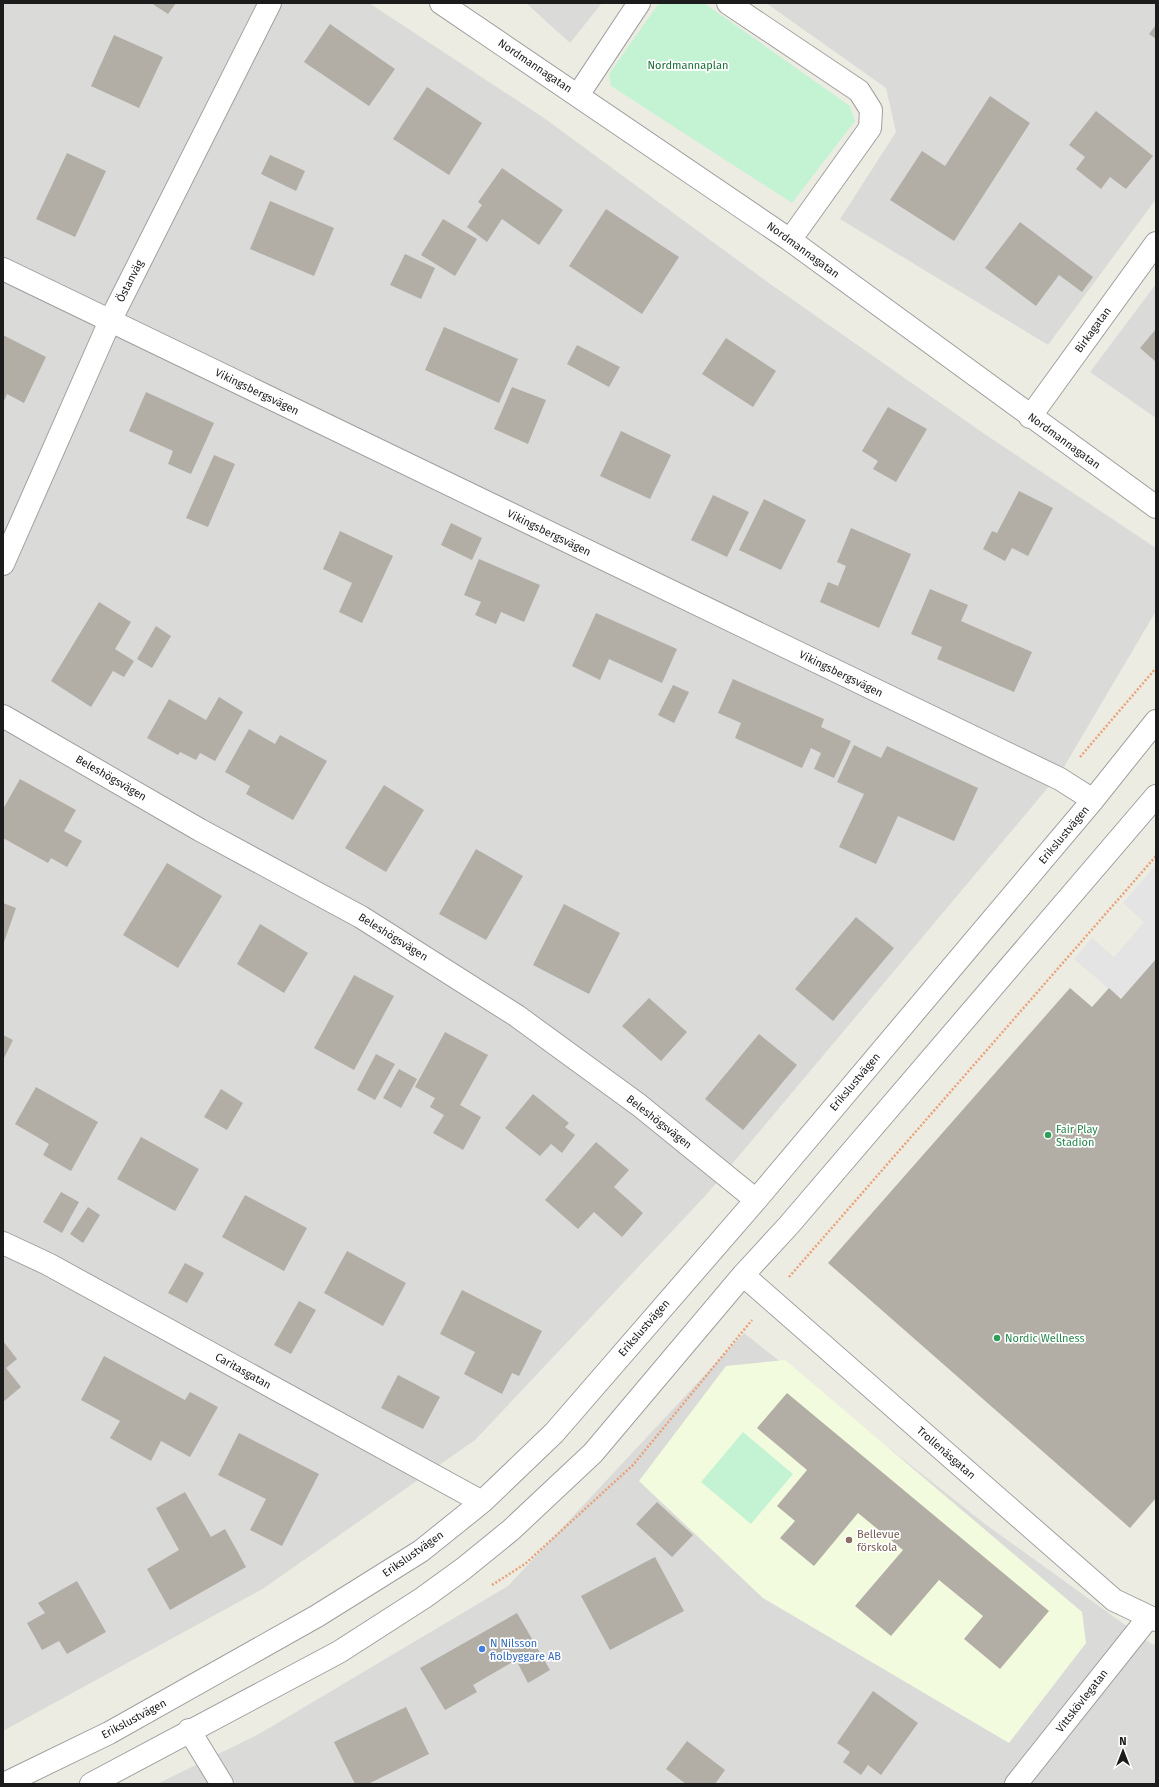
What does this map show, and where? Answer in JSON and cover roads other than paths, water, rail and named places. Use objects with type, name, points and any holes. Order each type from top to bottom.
[{"type":"street","name":"Östanväg","points":[[3,564],[110,321],[270,3]]},
{"type":"street","name":"Nordmannagatan","points":[[441,3],[790,240],[1156,507]]},
{"type":"street","points":[[578,95],[639,3]]},
{"type":"street","points":[[728,3],[858,91],[871,110],[870,128],[790,240]]},
{"type":"street","name":"Birkagatan","points":[[1030,416],[1156,243]]},
{"type":"street","name":"Vikingsbergsvägen","points":[[3,269],[1060,779],[1093,800]]},
{"type":"street","name":"Beleshögsvägen","points":[[3,716],[200,830],[361,917],[517,1016],[639,1105],[756,1200]]},
{"type":"street","name":"Erikslustvägen","points":[[4,1784],[109,1733],[318,1616],[421,1551],[482,1502],[554,1433],[756,1200],[1093,800],[1156,721]]},
{"type":"street","points":[[91,1784],[189,1730],[339,1652],[424,1598],[511,1530],[593,1453],[743,1275],[789,1225],[1053,914],[1156,796]]},
{"type":"street","name":"Caritasgatan","points":[[3,1243],[48,1264],[482,1502]]},
{"type":"street","name":"Trollenäsgatan","points":[[743,1275],[1114,1600],[1152,1619]]},
{"type":"street","name":"Vittskövlegatan","points":[[1016,1784],[1152,1619]]},
{"type":"street","points":[[189,1730],[222,1784]]},
{"type":"place","name":"Fair Play Stadion","points":[[1048,1135]]},
{"type":"place","name":"Nordic Wellness","points":[[997,1338]]},
{"type":"place","name":"Bellevue förskola","points":[[849,1540]]},
{"type":"place","name":"N Nilsson fiolbyggare AB","points":[[482,1649]]},
{"type":"park label","name":"Nordmannaplan","points":[[688,65]]}]
